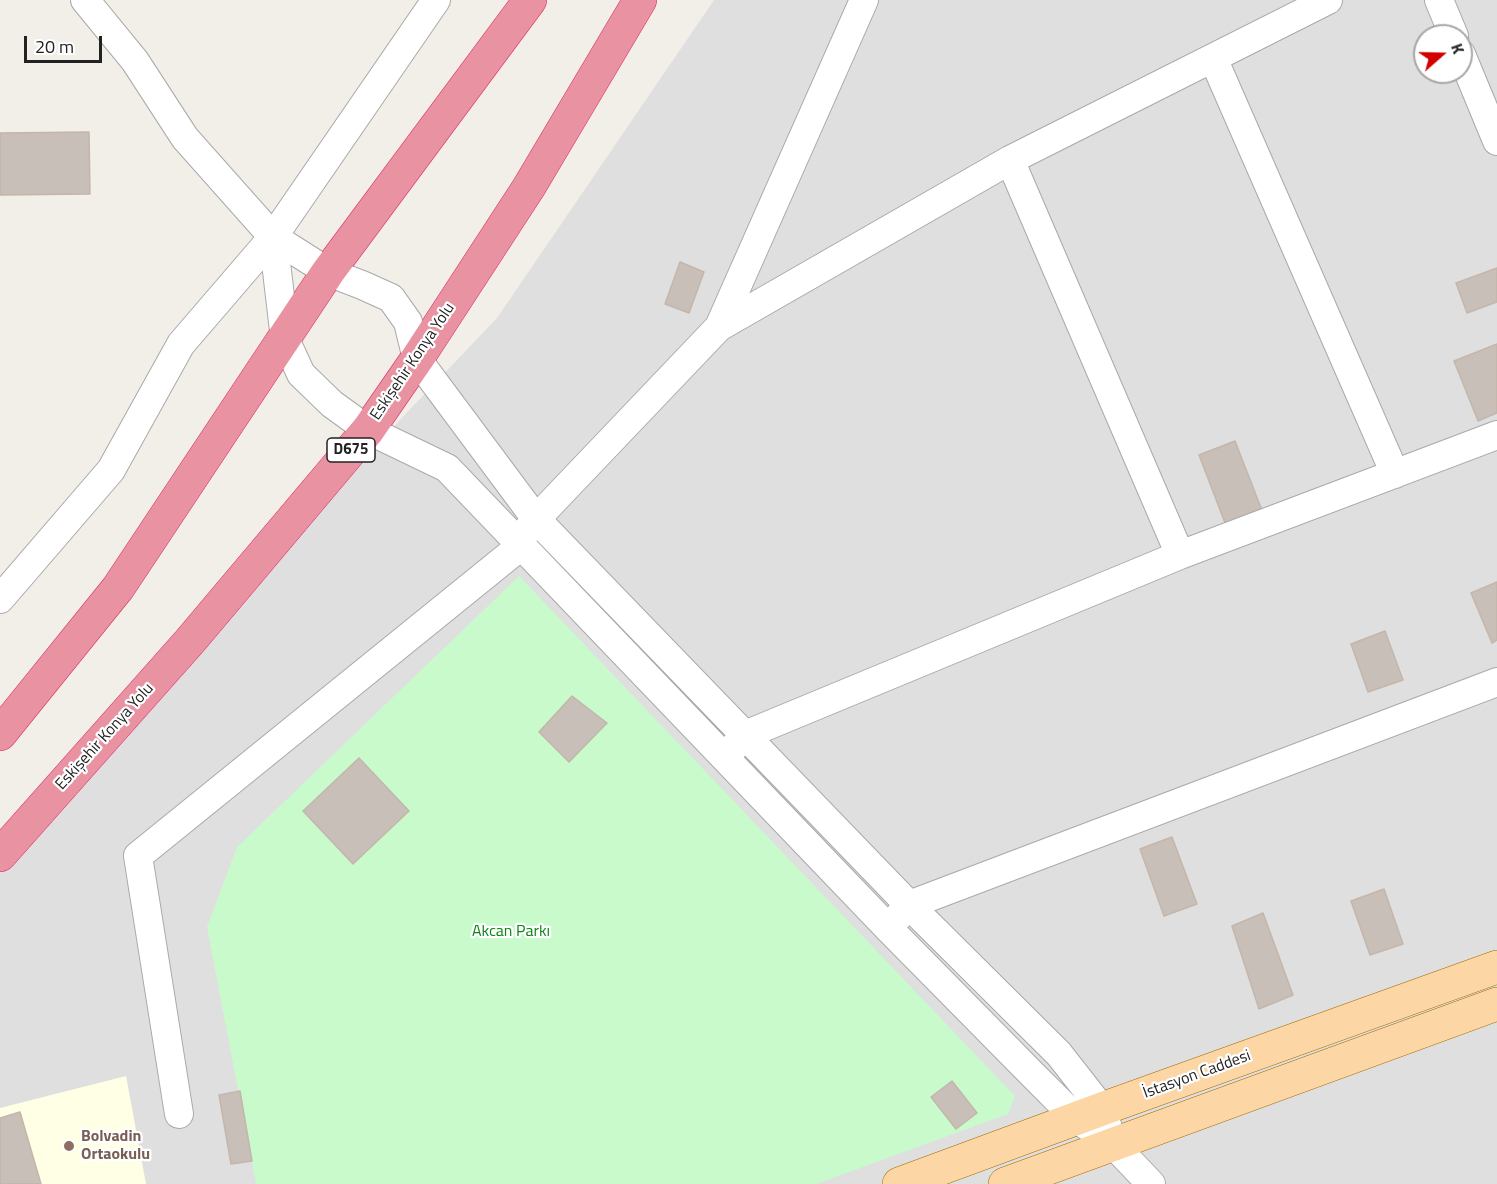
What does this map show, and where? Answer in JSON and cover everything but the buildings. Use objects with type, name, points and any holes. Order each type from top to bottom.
[{"type":"highway","points":[[0,734],[118,588],[328,272],[530,0]]},
{"type":"highway","name":"Eskişehir Konya Yolu","points":[[0,855],[190,641],[368,430],[529,187],[640,0]]},
{"type":"main road","name":"İstasyon Caddesi","points":[[899,1184],[1497,967]]},
{"type":"main road","points":[[1005,1184],[1497,1004]]},
{"type":"street","points":[[85,0],[135,61],[184,138],[273,237],[328,272],[391,298],[408,322],[417,359],[536,519],[909,905],[1059,1054],[1090,1114]]},
{"type":"street","points":[[0,599],[111,470],[181,344],[273,237],[436,0]]},
{"type":"street","points":[[719,327],[864,0]]},
{"type":"street","points":[[179,1114],[138,856],[520,544],[536,519],[719,327],[1010,160],[1328,0]]},
{"type":"street","points":[[1439,0],[1449,24]]},
{"type":"street","points":[[1213,58],[1395,474]]},
{"type":"street","points":[[1473,83],[1497,141]]},
{"type":"street","points":[[1010,160],[1180,555]]},
{"type":"street","points":[[273,237],[285,339],[301,374],[332,404],[368,430],[447,468],[888,928],[1090,1114],[1113,1144],[1151,1184]]},
{"type":"street","points":[[725,757],[745,735],[1180,555],[1497,435]]},
{"type":"street","points":[[888,928],[909,905],[1497,682]]},
{"type":"shaded area","points":[[714,0],[1497,0],[1497,1184],[0,1184],[0,840],[497,318]]},
{"type":"shaded area","name":"Bolvadin Ortaokulu","points":[[126,1076],[146,1184],[0,1184],[0,1108]]},
{"type":"green space","name":"Akcan Parkı","points":[[519,576],[1015,1096],[1008,1114],[816,1184],[256,1184],[207,927],[237,847]]},
{"type":"place","name":"Bolvadin Ortaokulu","points":[[69,1146]]}]
